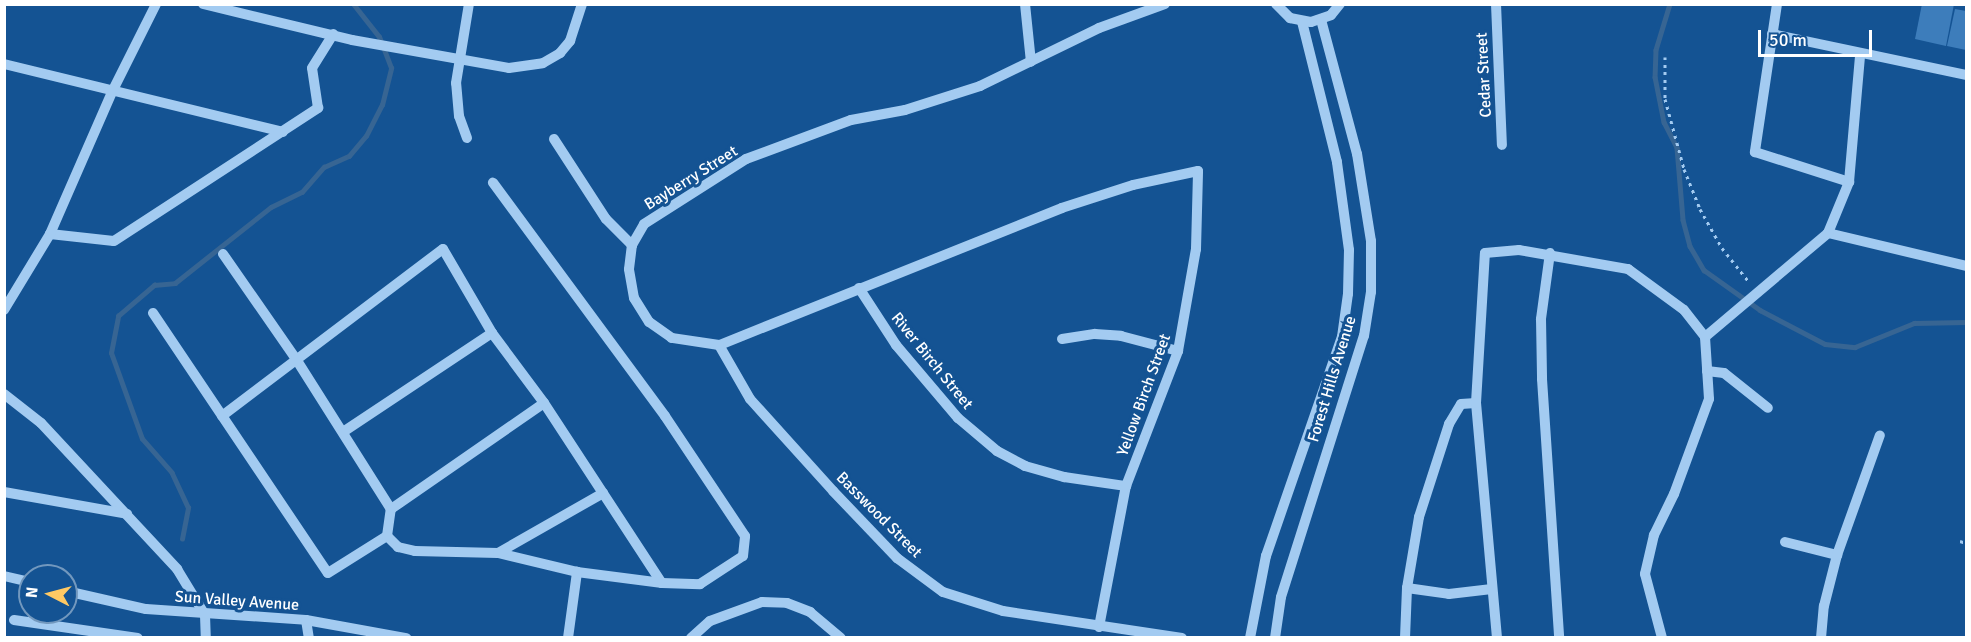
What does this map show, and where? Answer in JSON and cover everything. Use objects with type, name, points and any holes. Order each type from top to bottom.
[{"type":"street","points":[[4,310],[50,234],[112,92],[156,4]]},
{"type":"street","points":[[203,4],[352,40],[509,68],[543,63],[570,41],[582,4]]},
{"type":"street","points":[[467,138],[457,102],[460,61],[469,4]]},
{"type":"street","points":[[1025,4],[1031,62]]},
{"type":"street","points":[[1276,4],[1290,18],[1302,22],[1321,20],[1340,4]]},
{"type":"street","name":"Cedar Street","points":[[1496,4],[1503,145]]},
{"type":"street","points":[[1777,4],[1755,152],[1849,182]]},
{"type":"street","name":"Bayberry Street","points":[[632,245],[644,224],[746,159],[851,120],[905,111],[980,86],[1099,28],[1164,5]]},
{"type":"street","name":"Forest Hills Avenue","points":[[1275,638],[1281,597],[1364,336],[1371,292],[1371,241],[1357,154],[1321,20]]},
{"type":"street","name":"Forest Hills Avenue","points":[[1250,638],[1266,556],[1342,337],[1347,294],[1349,250],[1337,162],[1302,22]]},
{"type":"street","points":[[50,234],[114,241],[318,108],[312,69],[333,34]]},
{"type":"street","points":[[1772,34],[1860,55],[1966,75]]},
{"type":"street","points":[[1705,337],[1754,293],[1828,233],[1849,182],[1860,55]]},
{"type":"street","points":[[4,64],[283,132]]},
{"type":"street","points":[[554,139],[606,219],[632,245],[629,269],[634,298],[649,322],[672,338],[718,345],[858,288]]},
{"type":"street","name":"Yellow Birch Street","points":[[858,288],[1062,208],[1133,185],[1198,171],[1196,249],[1178,351],[1126,486],[1099,627]]},
{"type":"street","points":[[387,536],[398,547],[415,551],[498,553],[577,572],[662,583],[700,584],[743,556],[745,536],[665,416],[493,183]]},
{"type":"street","points":[[1828,233],[1932,261],[1966,266]]},
{"type":"street","points":[[222,416],[443,249],[492,333],[544,403],[662,583]]},
{"type":"street","points":[[1497,638],[1476,403],[1485,253],[1519,250],[1550,253],[1628,269],[1683,310],[1705,337],[1708,399],[1674,494],[1654,535],[1645,574],[1662,638]]},
{"type":"street","points":[[1550,253],[1541,319],[1542,369],[1559,638]]},
{"type":"street","points":[[153,313],[328,573],[387,536],[391,509],[296,359],[223,254]]},
{"type":"street","name":"River Birch Street","points":[[858,288],[919,373],[958,418],[997,451],[1025,466],[1064,477],[1126,486]]},
{"type":"street","points":[[343,432],[492,333]]},
{"type":"street","points":[[1062,339],[1120,336],[1178,351]]},
{"type":"street","name":"Basswood Street","points":[[718,345],[750,399],[897,558],[943,591],[1003,611],[1182,638]]},
{"type":"street","points":[[1707,371],[1724,373],[1768,408]]},
{"type":"street","points":[[4,394],[41,423],[177,569],[205,615],[206,638]]},
{"type":"street","points":[[391,509],[544,403]]},
{"type":"street","points":[[1405,638],[1407,588],[1419,517],[1449,424],[1461,404],[1476,403]]},
{"type":"street","points":[[1821,638],[1824,606],[1837,555],[1880,435]]},
{"type":"street","points":[[4,492],[127,514]]},
{"type":"street","points":[[498,553],[603,493]]},
{"type":"street","points":[[1785,542],[1837,555]]},
{"type":"street","points":[[568,638],[577,572]]},
{"type":"street","points":[[1407,588],[1449,594],[1492,589]]},
{"type":"street","name":"Sun Valley Avenue","points":[[78,594],[146,609],[205,615],[306,620],[406,638]]},
{"type":"street","points":[[691,638],[710,621],[762,602],[787,603],[810,612],[841,638]]},
{"type":"street","points":[[14,620],[138,638]]},
{"type":"street","points":[[306,620],[309,638]]},
{"type":"path","points":[[1665,57],[1665,99],[1684,169],[1700,209],[1722,248],[1754,293]]},
{"type":"path","points":[[1960,541],[1966,543]]},
{"type":"building","points":[[1922,4],[1954,4],[1946,46],[1915,39]]},
{"type":"building","points":[[1955,9],[1966,11],[1966,50],[1947,46]]},
{"type":"waterway","points":[[182,539],[188,508],[172,473],[142,439],[111,353],[118,316],[154,285],[175,283],[271,207],[302,192],[324,167],[349,156],[366,136],[382,105],[391,68],[379,37],[353,4]]},
{"type":"waterway","points":[[1670,4],[1656,50],[1655,77],[1664,122],[1677,148],[1683,220],[1690,246],[1704,270],[1760,310],[1825,344],[1855,347],[1914,323],[1966,322]]}]
